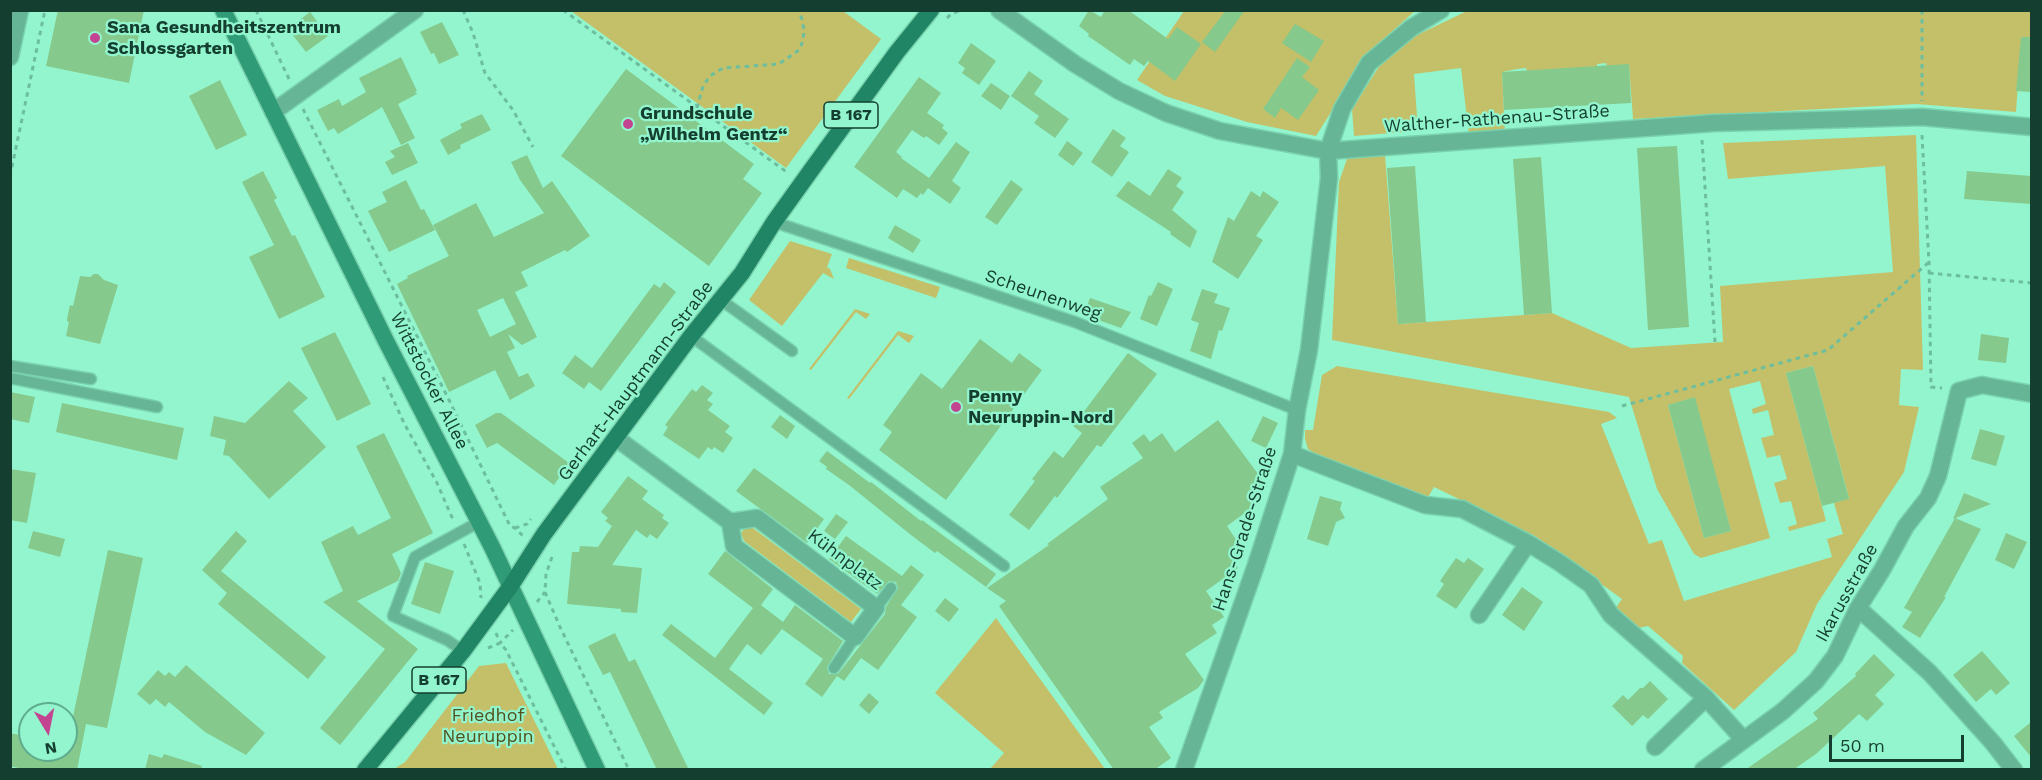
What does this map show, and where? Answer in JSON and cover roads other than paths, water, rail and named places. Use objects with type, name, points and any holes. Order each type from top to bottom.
[{"type":"main road","name":"Wittstocker Allee","points":[[223,10],[386,341],[479,522],[597,770]]},
{"type":"main road","name":"Gerhart-Hauptmann-Straße","points":[[365,770],[463,651],[510,587],[544,534],[691,336],[742,273],[774,222],[897,52],[931,10]]},
{"type":"street","points":[[10,57],[20,10]]},
{"type":"street","points":[[273,112],[415,10]]},
{"type":"street","name":"Walther-Rathenau-Straße","points":[[999,10],[1075,64],[1119,91],[1166,113],[1220,131],[1328,151],[1701,124],[1923,117],[2031,127]]},
{"type":"street","name":"Hans-Grade-Straße","points":[[1184,770],[1256,565],[1292,454],[1297,410],[1311,339],[1329,178],[1328,151],[1342,109],[1369,63],[1412,28],[1441,10]]},
{"type":"street","name":"Ikarusstraße","points":[[1704,770],[1783,711],[1816,681],[1835,656],[1858,608],[1906,526],[1928,498],[1938,476],[1959,391],[1982,385],[2031,394]]},
{"type":"street","points":[[616,438],[730,522],[734,546],[855,637]]},
{"type":"street","points":[[1292,454],[1425,505],[1462,509],[1528,543],[1591,585],[1611,615],[1706,698],[1743,739]]},
{"type":"street","name":"Kühnplatz","points":[[730,522],[757,518],[876,608],[855,637]]},
{"type":"street","points":[[1479,615],[1528,543]]},
{"type":"street","points":[[1858,608],[1929,673],[1993,743],[2014,770]]},
{"type":"street","points":[[1654,747],[1706,698]]},
{"type":"lane","name":"Scheunenweg","points":[[774,222],[1075,322],[1297,410]]},
{"type":"lane","points":[[721,300],[792,351]]},
{"type":"lane","points":[[691,336],[1004,566]]},
{"type":"lane","points":[[10,366],[91,379]]},
{"type":"lane","points":[[10,378],[157,407]]},
{"type":"lane","points":[[463,651],[447,640],[393,616],[415,557],[479,522]]},
{"type":"lane","points":[[876,608],[891,588]]},
{"type":"lane","points":[[834,668],[855,637]]},
{"type":"place","name":"Sana Gesundheitszentrum Schlossgarten","points":[[95,38]]},
{"type":"place","name":"Grundschule „Wilhelm Gentz“","points":[[628,124]]},
{"type":"place","name":"Penny Neuruppin-Nord","points":[[956,407]]},
{"type":"park label","name":"Friedhof Neuruppin","points":[[488,726]]}]
